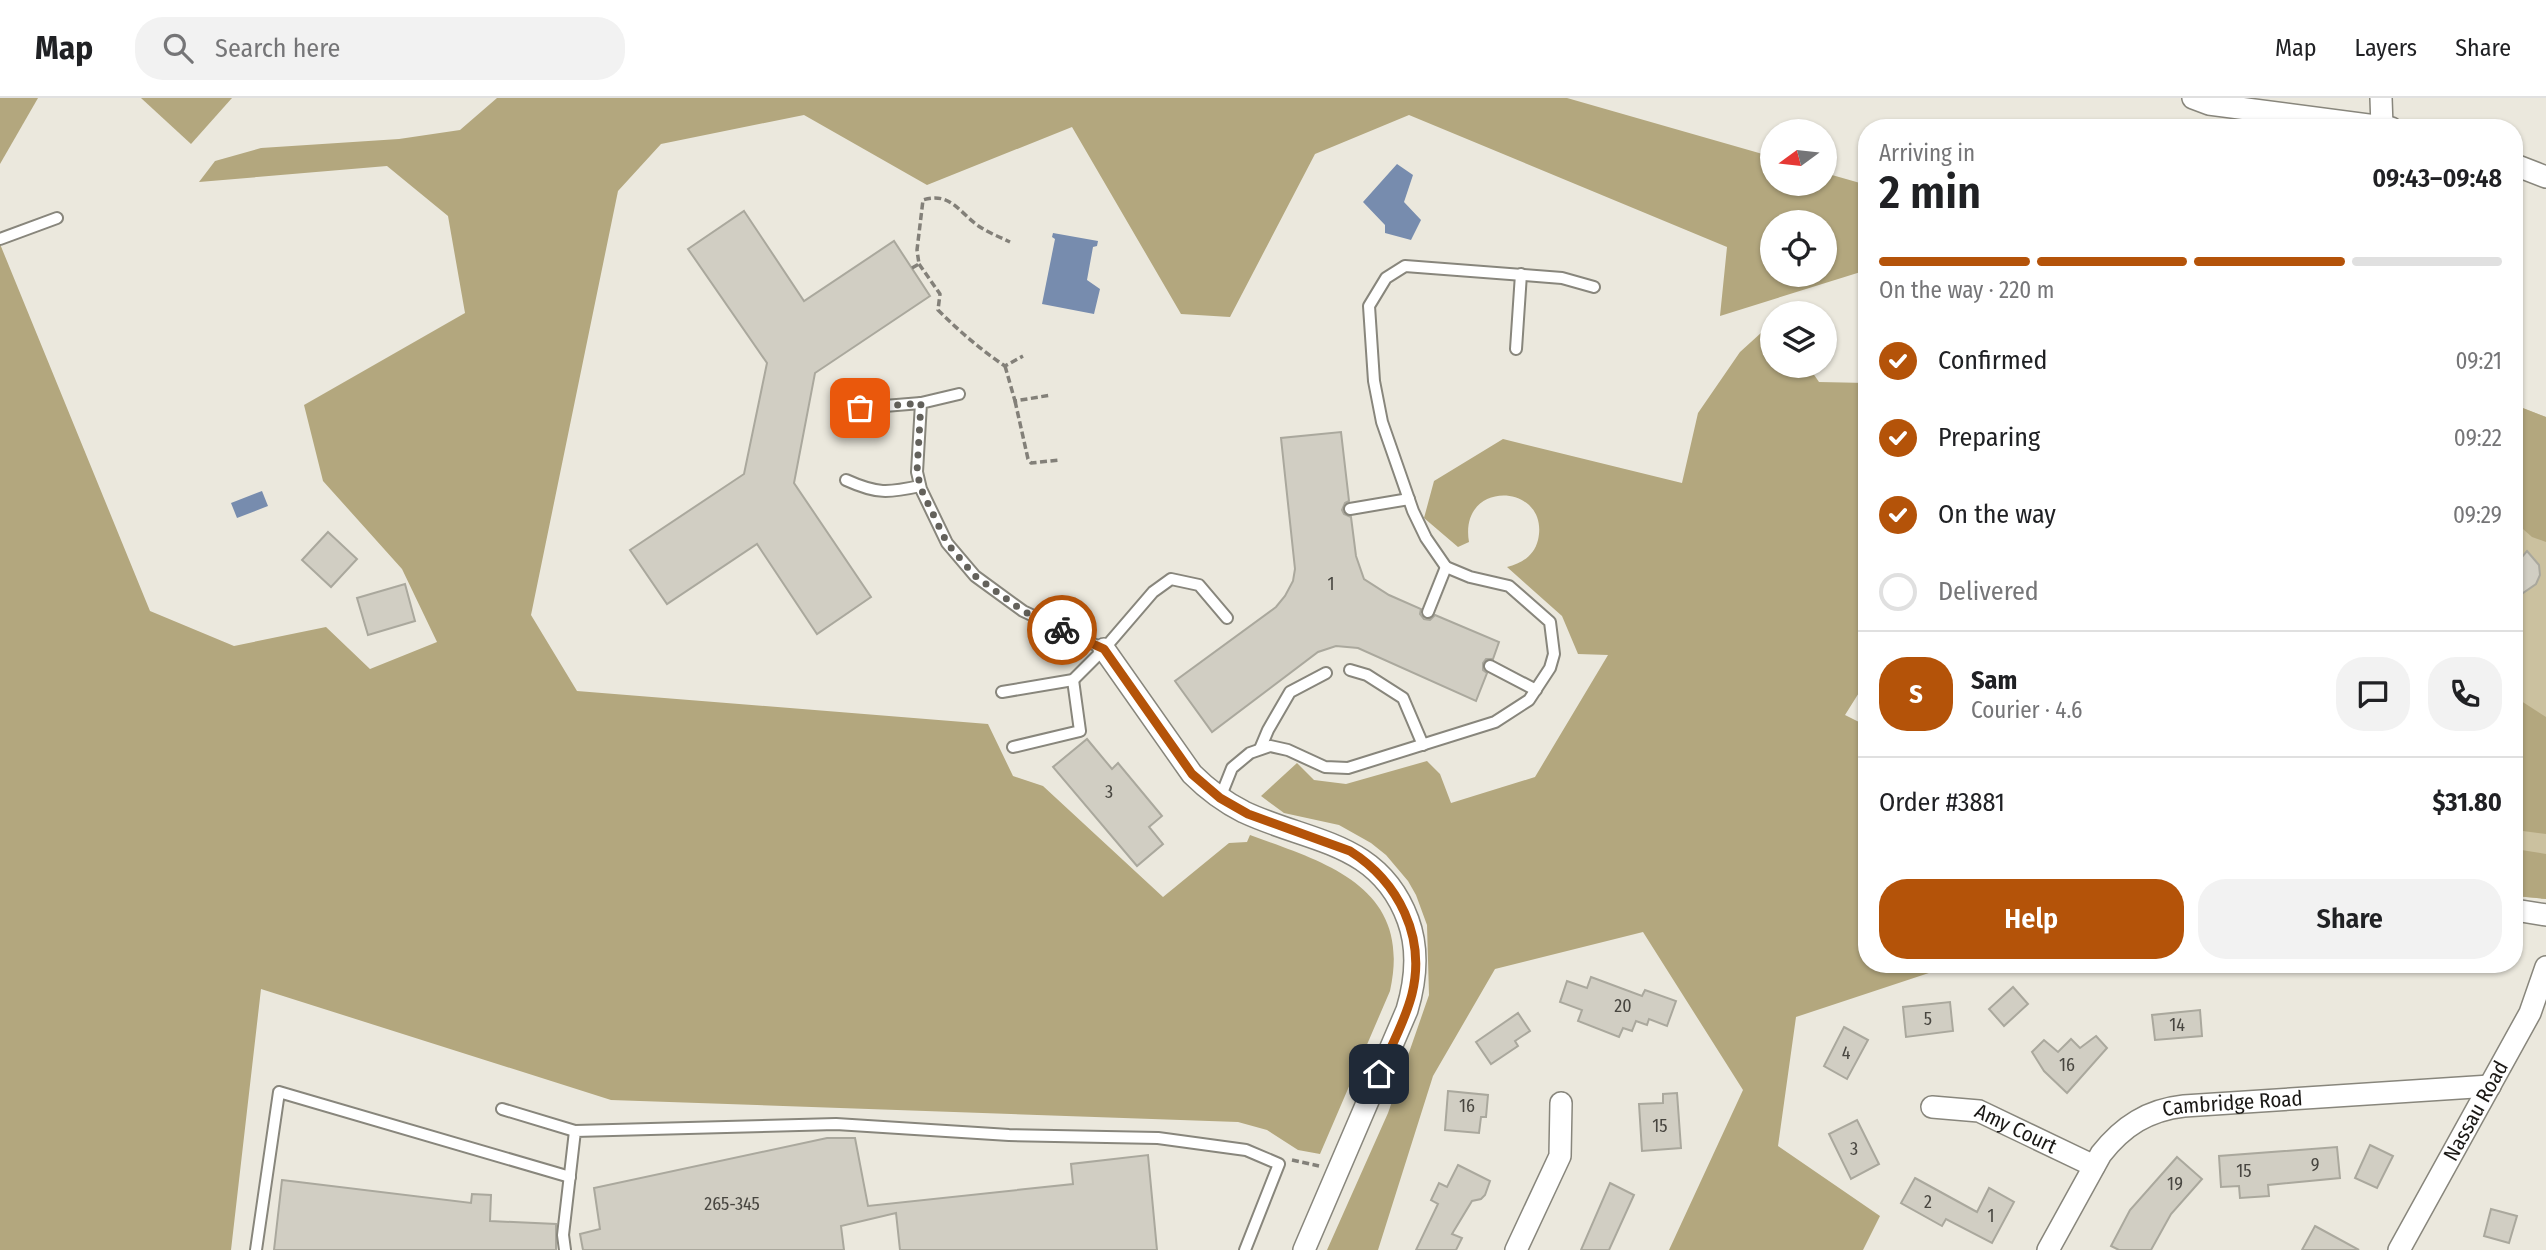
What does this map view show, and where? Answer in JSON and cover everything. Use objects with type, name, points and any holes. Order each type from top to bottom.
[{"type":"street","points":[[2193,98],[2209,104],[2325,119]]},
{"type":"street","points":[[2381,98],[2385,119]]},
{"type":"street","points":[[2523,168],[2546,177]]},
{"type":"street","points":[[1104,649],[1192,774],[1220,798],[1248,814],[1335,844],[1364,860],[1387,882],[1404,909],[1414,942],[1415,976],[1407,1010],[1304,1250]]},
{"type":"street","points":[[2523,911],[2546,915]]},
{"type":"street","name":"Nassau Road","points":[[2399,1250],[2530,1013],[2546,967]]},
{"type":"street","name":"Cambridge Road","points":[[2048,1250],[2101,1154],[2120,1132],[2144,1116],[2170,1107],[2490,1086]]},
{"type":"street","points":[[1516,1250],[1560,1156],[1561,1103]]},
{"type":"street","name":"Amy Court","points":[[1931,1107],[1979,1111],[2094,1166]]},
{"type":"lane","points":[[0,239],[57,218]]},
{"type":"lane","points":[[1220,798],[1232,768],[1250,753],[1269,746],[1288,750],[1325,767],[1348,768],[1495,722],[1529,700],[1550,668],[1554,654],[1550,622],[1509,586],[1470,577],[1446,567],[1426,538],[1382,422],[1374,380],[1369,306],[1386,278],[1405,266],[1562,278],[1594,287]]},
{"type":"lane","points":[[1516,349],[1521,274]]},
{"type":"lane","points":[[848,425],[851,415],[860,408],[921,403],[959,394]]},
{"type":"lane","points":[[921,403],[917,472],[920,486],[947,543],[975,576],[1023,611],[1104,649]]},
{"type":"lane","points":[[846,480],[867,489],[892,492],[920,486]]},
{"type":"lane","points":[[1350,509],[1409,499]]},
{"type":"lane","points":[[1428,612],[1446,567]]},
{"type":"lane","points":[[1002,692],[1073,680],[1153,592],[1171,579],[1199,585],[1227,618]]},
{"type":"lane","points":[[1490,666],[1536,690]]},
{"type":"lane","points":[[1350,670],[1367,675],[1403,698],[1423,745]]},
{"type":"lane","points":[[1261,749],[1268,730],[1290,692],[1326,673]]},
{"type":"lane","points":[[1013,747],[1080,731],[1073,680]]},
{"type":"lane","points":[[256,1250],[279,1092],[570,1177]]},
{"type":"lane","points":[[502,1109],[575,1131],[836,1124],[1009,1135],[1158,1138],[1246,1150],[1279,1164],[1245,1250]]},
{"type":"lane","points":[[565,1250],[563,1235],[575,1131]]},
{"type":"path","points":[[1010,242],[977,226],[960,208],[946,200],[932,197],[923,200],[916,250],[919,264],[940,294],[938,310],[977,347],[1005,366],[1031,463],[1060,460]]},
{"type":"path","points":[[912,268],[919,264]]},
{"type":"path","points":[[969,337],[972,332]]},
{"type":"path","points":[[1005,366],[1023,356]]},
{"type":"path","points":[[1015,401],[1051,396]]},
{"type":"path","points":[[1295,1159],[1321,1166]]},
{"type":"shaded area","points":[[0,98],[38,98],[0,164]]},
{"type":"shaded area","points":[[141,98],[232,98],[191,144]]},
{"type":"shaded area","points":[[497,98],[1567,98],[1760,153],[1760,196],[1838,196],[1838,177],[1858,182],[1858,273],[1837,279],[1837,210],[1760,210],[1760,287],[1813,287],[1760,301],[1760,303],[1720,316],[1727,247],[1409,115],[1315,154],[1230,317],[1181,314],[1072,127],[927,185],[804,115],[661,144],[618,191],[531,615],[577,691],[988,724],[1013,776],[1043,786],[1163,897],[1229,843],[1247,842],[1250,835],[1334,869],[1358,884],[1376,903],[1389,927],[1394,956],[1390,991],[1320,1154],[1298,1150],[1267,1130],[1238,1122],[611,1100],[261,989],[231,1250],[0,1250],[0,244],[150,611],[234,646],[326,627],[370,669],[437,642],[402,569],[323,481],[304,405],[465,313],[448,216],[387,166],[199,182],[215,161],[261,148],[399,139],[460,130]]},
{"type":"shaded area","points":[[1760,334],[1760,378],[1816,378],[1819,382],[1858,383],[1858,694],[1845,715],[1858,722],[1858,973],[1929,973],[1796,1017],[1778,1146],[1880,1216],[1863,1250],[1669,1250],[1743,1090],[1643,932],[1495,969],[1433,1076],[1378,1250],[1327,1250],[1388,1113],[1429,995],[1427,925],[1408,881],[1386,855],[1371,843],[1339,825],[1284,813],[1261,796],[1297,763],[1314,780],[1346,784],[1427,761],[1440,774],[1451,803],[1535,777],[1608,655],[1578,654],[1562,616],[1507,567],[1527,558],[1536,546],[1538,521],[1531,507],[1519,499],[1504,496],[1489,498],[1477,507],[1469,521],[1469,542],[1458,547],[1424,518],[1434,481],[1503,439],[1682,483],[1698,413],[1740,352]]},
{"type":"shaded area","points":[[2523,408],[2546,417],[2546,899],[2523,897]]},
{"type":"shaded area","points":[[2523,408],[2546,417],[2546,542],[2532,537],[2523,529]]},
{"type":"shaded area","points":[[2523,702],[2546,717],[2546,834],[2523,831]]},
{"type":"shaded area","points":[[2523,850],[2546,854],[2546,899],[2523,897]]},
{"type":"water","points":[[1397,164],[1413,175],[1404,202],[1421,220],[1411,240],[1385,233],[1385,225],[1363,202]]},
{"type":"water","points":[[1053,233],[1098,241],[1097,246],[1093,247],[1087,280],[1100,289],[1094,314],[1042,304],[1055,239],[1052,237]]},
{"type":"water","points":[[262,491],[268,506],[237,518],[231,503]]},
{"type":"building","points":[[744,211],[804,301],[894,241],[930,296],[815,373],[794,483],[871,597],[817,634],[757,544],[667,604],[630,550],[744,474],[767,363],[688,249]]},
{"type":"building","points":[[1341,432],[1349,501],[1342,510],[1351,517],[1356,556],[1364,579],[1389,595],[1421,609],[1420,614],[1424,619],[1430,620],[1435,615],[1499,642],[1493,659],[1486,659],[1483,663],[1483,670],[1487,673],[1476,701],[1358,648],[1336,646],[1318,652],[1212,732],[1175,681],[1276,607],[1293,581],[1295,569],[1281,438]]},
{"type":"building","points":[[328,532],[357,559],[331,587],[302,560]]},
{"type":"building","points":[[2527,551],[2539,565],[2540,575],[2536,584],[2523,593],[2523,556]]},
{"type":"building","points":[[405,584],[415,621],[368,635],[357,598]]},
{"type":"building","points":[[1087,739],[1112,769],[1118,763],[1162,816],[1149,827],[1163,844],[1137,866],[1053,767]]},
{"type":"building","points":[[1591,977],[1642,996],[1645,990],[1676,1001],[1667,1026],[1649,1019],[1647,1025],[1636,1021],[1632,1031],[1623,1028],[1619,1037],[1578,1021],[1582,1010],[1560,1002],[1567,981],[1587,988]]},
{"type":"building","points":[[2013,987],[2028,1004],[2004,1026],[1989,1009]]},
{"type":"building","points":[[1950,1002],[1953,1031],[1906,1037],[1903,1007]]},
{"type":"building","points":[[2200,1010],[2202,1036],[2155,1040],[2152,1015]]},
{"type":"building","points":[[1518,1013],[1530,1031],[1515,1041],[1518,1046],[1491,1064],[1476,1042]]},
{"type":"building","points":[[1844,1027],[1868,1040],[1847,1079],[1824,1066]]},
{"type":"building","points":[[2096,1036],[2107,1048],[2067,1093],[2044,1071],[2032,1052],[2044,1040],[2058,1052],[2071,1039],[2080,1048]]},
{"type":"building","points":[[1448,1091],[1488,1095],[1486,1117],[1481,1117],[1479,1133],[1445,1130]]},
{"type":"building","points":[[1677,1093],[1681,1148],[1642,1151],[1639,1104],[1663,1103],[1663,1094]]},
{"type":"building","points":[[1857,1120],[1879,1164],[1851,1179],[1829,1134]]},
{"type":"building","points":[[827,1138],[855,1138],[868,1206],[1073,1184],[1071,1164],[1148,1155],[1157,1250],[900,1250],[896,1213],[841,1226],[844,1250],[583,1250],[580,1234],[600,1229],[594,1188]]},
{"type":"building","points":[[2370,1145],[2393,1156],[2377,1188],[2355,1178]]},
{"type":"building","points":[[2337,1147],[2340,1178],[2268,1185],[2269,1196],[2240,1198],[2239,1186],[2221,1187],[2219,1156]]},
{"type":"building","points":[[2177,1157],[2202,1179],[2171,1214],[2151,1250],[2119,1250],[2111,1246],[2130,1210]]},
{"type":"building","points":[[1458,1165],[1490,1181],[1485,1195],[1472,1201],[1452,1234],[1462,1238],[1456,1250],[1416,1250],[1438,1204],[1431,1200],[1439,1183],[1447,1187]]},
{"type":"building","points":[[1915,1178],[1977,1212],[1989,1188],[2014,1202],[1992,1243],[1946,1219],[1942,1226],[1901,1203]]},
{"type":"building","points":[[282,1180],[471,1203],[472,1194],[491,1195],[490,1221],[556,1224],[556,1250],[274,1250]]},
{"type":"building","points":[[1610,1183],[1634,1195],[1609,1250],[1581,1250]]},
{"type":"building","points":[[2491,1209],[2517,1216],[2509,1243],[2484,1236]]},
{"type":"building","points":[[2315,1226],[2359,1250],[2302,1250]]},
{"type":"way so far","points":[[860,408],[921,403],[917,472],[921,489],[947,543],[975,576],[1023,611],[1062,630]]},
{"type":"route","points":[[1062,630],[1104,649],[1192,774],[1205,787],[1248,814],[1350,851],[1376,870],[1387,882],[1404,909],[1416,959],[1407,1010],[1379,1074]]}]
